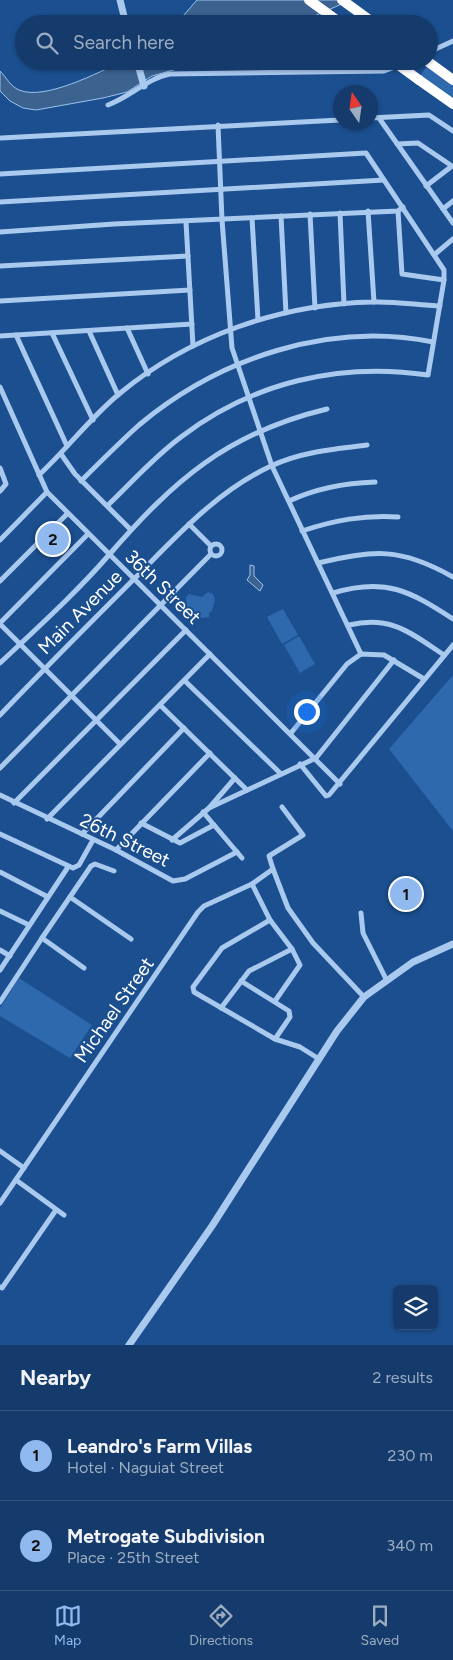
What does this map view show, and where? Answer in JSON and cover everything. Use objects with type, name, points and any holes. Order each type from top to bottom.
[{"type":"highway","points":[[309,0],[330,15]]},
{"type":"highway","points":[[342,0],[363,15]]},
{"type":"highway","points":[[405,70],[453,104]]},
{"type":"highway","points":[[438,70],[453,80]]},
{"type":"street","points":[[120,2],[124,15]]},
{"type":"street","points":[[438,48],[453,41]]},
{"type":"street","points":[[140,70],[144,84]]},
{"type":"street","points":[[108,105],[128,97],[144,84],[156,78],[170,74],[386,70]]},
{"type":"street","points":[[378,118],[429,114],[453,131]]},
{"type":"street","points":[[378,118],[453,223]]},
{"type":"street","points":[[1,138],[333,120]]},
{"type":"street","points":[[218,125],[229,330],[237,365],[272,466],[349,625],[361,654]]},
{"type":"street","points":[[397,144],[418,143],[452,166],[426,186]]},
{"type":"street","points":[[0,174],[366,153],[444,270],[444,280],[428,375],[392,370],[338,372],[281,386],[248,398],[214,415],[182,436],[108,505]]},
{"type":"street","points":[[0,202],[384,180]]},
{"type":"street","points":[[443,209],[453,200]]},
{"type":"street","points":[[0,232],[310,214],[398,211],[403,207]]},
{"type":"street","points":[[398,211],[402,274],[444,280]]},
{"type":"street","points":[[368,212],[374,302]]},
{"type":"street","points":[[340,213],[344,304]]},
{"type":"street","points":[[310,214],[315,308]]},
{"type":"street","points":[[281,216],[286,313]]},
{"type":"street","points":[[252,218],[258,320]]},
{"type":"street","points":[[186,222],[193,346]]},
{"type":"street","points":[[434,255],[453,239]]},
{"type":"street","points":[[0,266],[188,256]]},
{"type":"street","points":[[0,301],[190,290]]},
{"type":"street","points":[[39,475],[118,395],[193,346],[229,330],[286,313],[344,304],[374,302],[440,306]]},
{"type":"street","points":[[0,336],[192,324]]},
{"type":"street","points":[[127,328],[148,374]]},
{"type":"street","points":[[89,331],[118,395]]},
{"type":"street","points":[[52,333],[92,420]]},
{"type":"street","points":[[16,335],[66,446]]},
{"type":"street","points":[[82,480],[152,415],[206,381],[237,365],[287,348],[334,338],[392,337],[433,342]]},
{"type":"street","name":"36th Street","points":[[0,387],[47,492],[67,514],[291,733],[340,784]]},
{"type":"street","points":[[0,664],[109,555],[130,529],[170,490],[207,460],[260,430],[327,409]]},
{"type":"street","name":"Main Avenue","points":[[0,715],[188,524],[225,493],[272,466],[311,453],[367,445]]},
{"type":"street","points":[[61,454],[82,480],[130,529]]},
{"type":"street","points":[[0,468],[6,484],[0,490]]},
{"type":"street","points":[[288,501],[337,484],[375,482]]},
{"type":"street","points":[[0,540],[47,492]]},
{"type":"street","points":[[0,582],[67,514]]},
{"type":"street","points":[[302,531],[348,518],[398,517]]},
{"type":"street","points":[[188,524],[210,545],[211,554]]},
{"type":"street","points":[[88,534],[0,624],[120,744]]},
{"type":"street","points":[[210,545],[216,544],[222,550],[217,556],[211,554]]},
{"type":"street","points":[[318,563],[361,554],[389,553],[413,557],[453,577]]},
{"type":"street","points":[[0,768],[211,554]]},
{"type":"street","points":[[333,593],[366,586],[392,587],[405,590],[453,619]]},
{"type":"street","points":[[349,625],[371,622],[393,624],[444,655]]},
{"type":"street","points":[[14,803],[95,719],[186,630]]},
{"type":"street","points":[[300,764],[326,796],[340,784],[453,645]]},
{"type":"street","points":[[47,819],[210,654]]},
{"type":"street","points":[[291,733],[347,664],[361,654],[384,654],[424,680]]},
{"type":"street","points":[[172,840],[209,808],[280,773],[316,758],[394,660]]},
{"type":"street","points":[[185,681],[280,773]]},
{"type":"street","points":[[160,705],[247,790]]},
{"type":"street","points":[[82,834],[184,728]]},
{"type":"street","points":[[116,850],[210,753]]},
{"type":"street","points":[[209,808],[235,778]]},
{"type":"street","name":"26th Street","points":[[0,795],[47,819],[116,850],[173,881],[179,881],[237,852]]},
{"type":"street","points":[[282,807],[303,835],[269,856],[272,869],[277,876],[288,908],[313,943],[364,997]]},
{"type":"street","points":[[203,812],[242,858]]},
{"type":"street","points":[[141,824],[180,843],[214,825]]},
{"type":"street","points":[[0,834],[73,868],[79,865],[93,840]]},
{"type":"street","points":[[0,1002],[93,864],[114,871]]},
{"type":"street","points":[[0,970],[68,867]]},
{"type":"street","name":"Michael Street","points":[[0,1204],[198,912],[204,906],[252,884],[272,869]]},
{"type":"street","points":[[0,872],[48,897]]},
{"type":"street","points":[[252,884],[270,920],[292,949],[299,962],[300,968],[274,1001]]},
{"type":"street","points":[[70,897],[131,939]]},
{"type":"street","points":[[0,911],[29,925]]},
{"type":"street","points":[[360,913],[363,933],[386,979]]},
{"type":"street","points":[[270,920],[222,948],[193,987],[194,992],[275,1039],[300,1047],[320,1059]]},
{"type":"street","points":[[42,938],[84,968]]},
{"type":"street","points":[[129,1345],[212,1226],[337,1031],[364,997],[386,979],[412,962],[453,944]]},
{"type":"street","points":[[222,1008],[249,971],[292,949]]},
{"type":"street","points":[[0,950],[10,956]]},
{"type":"street","points":[[242,981],[274,1001],[290,1014],[275,1039]]},
{"type":"street","points":[[0,1151],[24,1168]]},
{"type":"street","points":[[16,1180],[64,1215]]},
{"type":"street","points":[[0,1287],[2,1288],[56,1210]]},
{"type":"shaded area","points":[[197,0],[351,0],[317,15],[184,15]]},
{"type":"shaded area","points":[[103,70],[173,70],[152,76],[127,92],[36,110],[23,108],[10,101],[0,91],[0,71],[16,88],[30,92],[57,89]]},
{"type":"shaded area","points":[[424,70],[430,70],[453,86],[453,99],[420,76]]},
{"type":"shaded area","points":[[250,565],[254,566],[254,576],[263,585],[260,591],[247,580],[250,575]]},
{"type":"shaded area","points":[[208,592],[213,594],[215,599],[209,617],[197,619],[187,616],[186,597],[189,594],[202,597]]},
{"type":"shaded area","points":[[283,609],[298,635],[282,644],[267,617]]},
{"type":"shaded area","points":[[299,636],[315,664],[300,673],[284,645]]},
{"type":"shaded area","points":[[453,675],[453,831],[389,749]]},
{"type":"shaded area","points":[[19,978],[92,1025],[70,1058],[0,1016],[0,1008]]},
{"type":"place","name":"Metrogate Subdivision","points":[[53,539]]},
{"type":"place","name":"Leandro's Farm Villas","points":[[406,894]]}]
